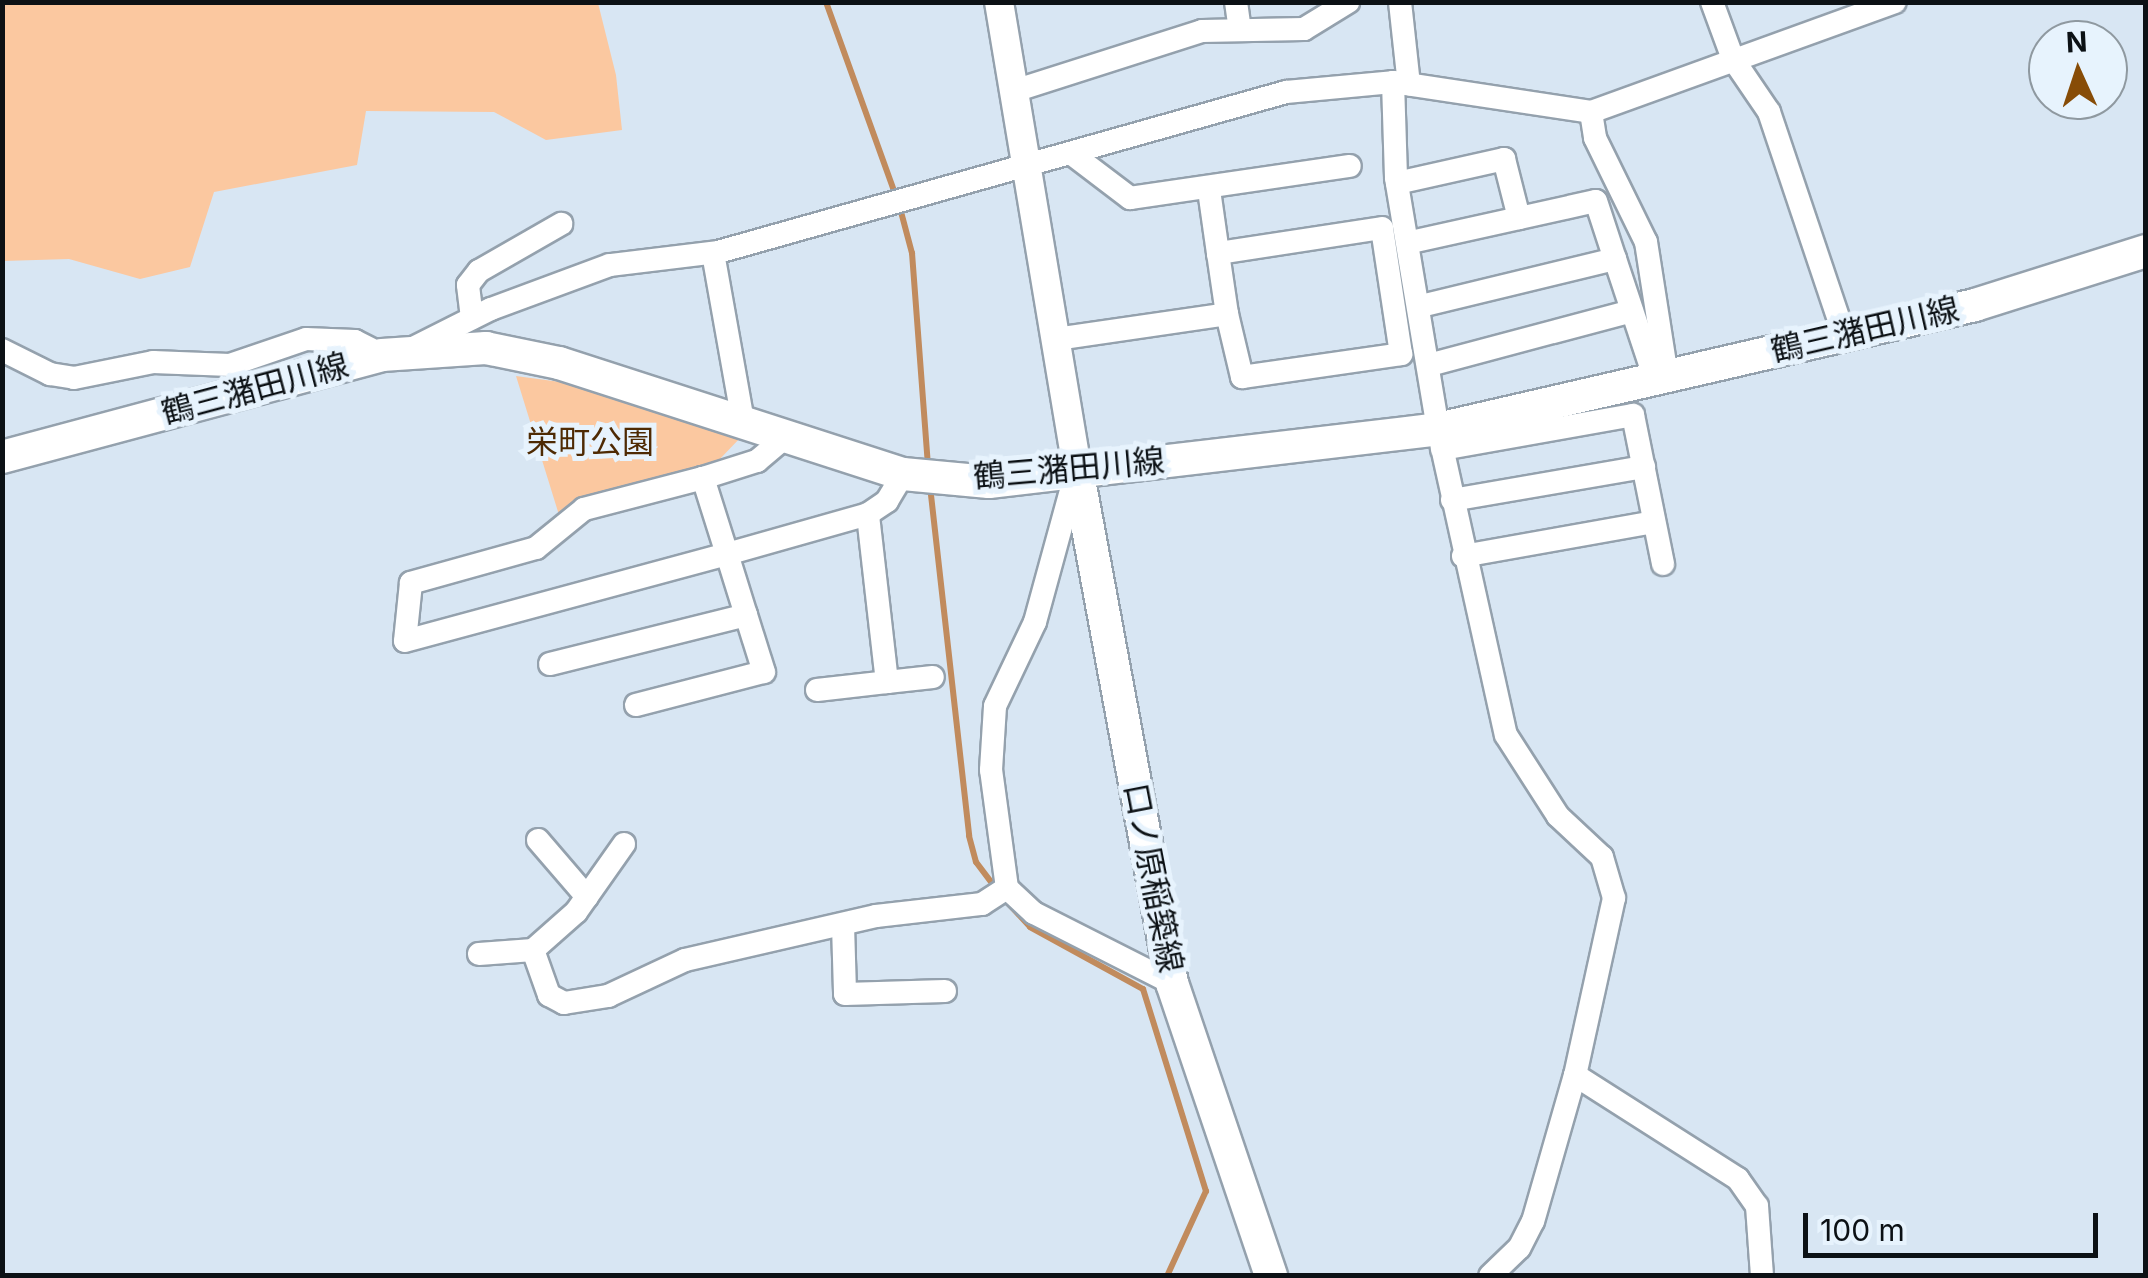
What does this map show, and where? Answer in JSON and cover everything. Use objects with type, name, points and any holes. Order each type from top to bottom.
[{"type":"main road","name":"鶴三潴田川線","points":[[2,458],[397,352],[486,348],[559,363],[744,427],[903,474],[988,482],[1077,468],[1440,439],[1661,378],[1976,305],[2146,251]]},
{"type":"main road","name":"口ノ原稲築線","points":[[1077,468],[1172,984],[1271,1276]]},
{"type":"street","points":[[999,2],[1077,468],[1036,622],[995,706],[991,770],[1007,888],[1034,913],[1172,984]]},
{"type":"street","points":[[1236,2],[1240,29]]},
{"type":"street","points":[[1014,91],[1188,35],[1304,28],[1348,2]]},
{"type":"street","points":[[1400,2],[1398,183],[1440,439],[1463,556],[1506,735],[1558,816],[1610,873],[1611,920],[1575,1075],[1533,1222],[1519,1248],[1490,1276]]},
{"type":"street","points":[[1712,2],[1734,58],[1769,112],[1844,336]]},
{"type":"street","points":[[1818,2],[1827,25]]},
{"type":"street","points":[[2,350],[50,374],[74,378],[153,362],[230,366],[306,339],[355,341],[397,352],[472,318],[610,265],[712,253],[1286,92],[1401,84],[1591,112],[1894,2]]},
{"type":"street","points":[[1591,112],[1594,138],[1646,242],[1661,378]]},
{"type":"street","points":[[1072,154],[1130,198],[1209,190],[1350,166]]},
{"type":"street","points":[[1398,183],[1504,159],[1519,218]]},
{"type":"street","points":[[1209,190],[1218,253],[1227,314],[1242,378],[1402,354],[1382,228],[1218,253]]},
{"type":"street","points":[[1410,242],[1596,201],[1632,311],[1661,378]]},
{"type":"street","points":[[472,318],[468,285],[479,271],[561,224]]},
{"type":"street","points":[[712,253],[744,427]]},
{"type":"street","points":[[1420,306],[1615,259]]},
{"type":"street","points":[[1429,365],[1632,311]]},
{"type":"street","points":[[1056,339],[1227,314]]},
{"type":"street","points":[[1440,439],[1633,415],[1663,564]]},
{"type":"street","points":[[784,439],[756,460],[584,510],[536,548],[411,584],[405,640],[868,514],[887,502],[903,474]]},
{"type":"street","points":[[1452,500],[1644,467]]},
{"type":"street","points":[[636,705],[764,672],[703,478]]},
{"type":"street","points":[[868,514],[886,682]]},
{"type":"street","points":[[1463,556],[1654,522]]},
{"type":"street","points":[[550,664],[746,615]]},
{"type":"street","points":[[818,690],[933,677]]},
{"type":"street","points":[[538,840],[586,897]]},
{"type":"street","points":[[479,954],[533,950],[586,897],[624,844]]},
{"type":"street","points":[[533,950],[550,995],[582,1003],[686,960],[842,925],[982,904],[1007,888]]},
{"type":"street","points":[[842,925],[845,994],[945,991]]},
{"type":"street","points":[[1575,1075],[1738,1179],[1757,1206],[1762,1276]]},
{"type":"green space","points":[[2,3],[598,3],[616,75],[622,130],[546,140],[494,112],[366,111],[357,165],[214,192],[190,267],[140,279],[69,259],[3,261]]},
{"type":"green space","name":"栄町公園","points":[[516,376],[590,386],[742,436],[717,462],[576,499],[559,515]]},
{"type":"waterway","points":[[826,2],[896,196]]},
{"type":"waterway","points":[[900,208],[912,253],[928,468]]},
{"type":"waterway","points":[[930,486],[969,836],[976,862],[996,889]]},
{"type":"waterway","points":[[1007,902],[1030,927],[1143,989],[1206,1191],[1167,1276]]}]
